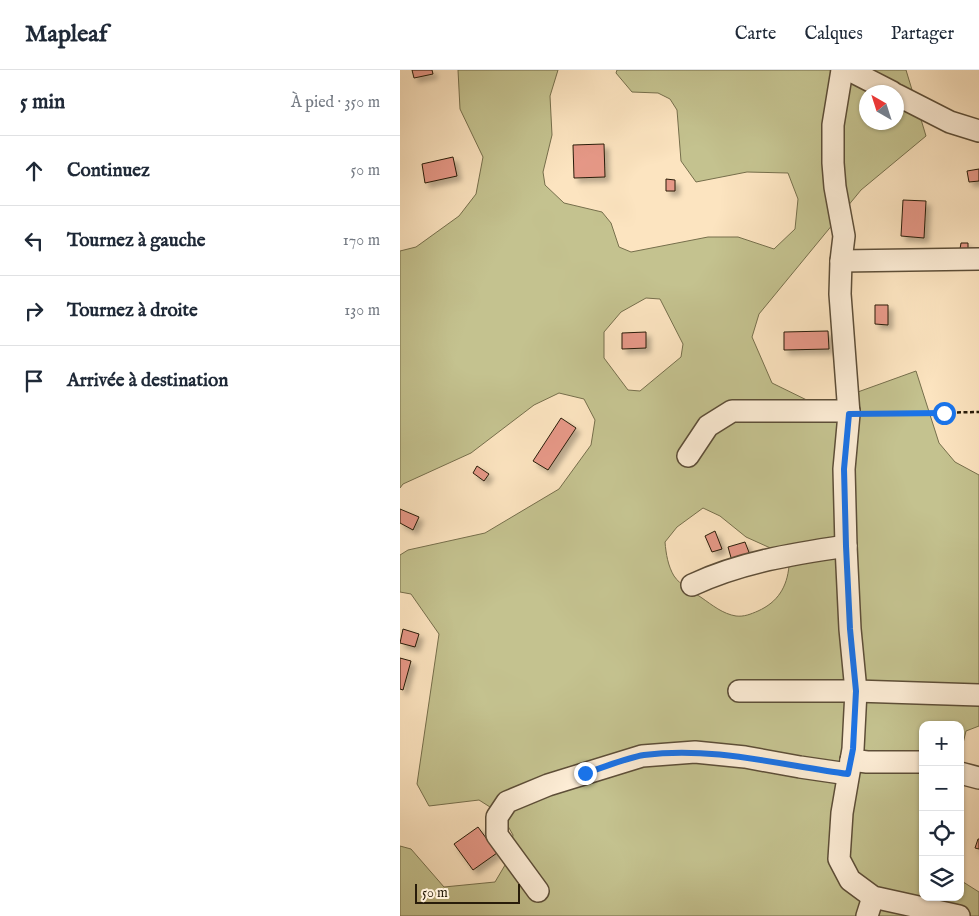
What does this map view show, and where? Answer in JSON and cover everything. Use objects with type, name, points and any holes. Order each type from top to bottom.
[{"type":"street","points":[[842,70],[833,125],[835,187],[844,236],[840,294],[849,412],[844,469],[846,546],[850,629],[856,691],[850,767],[842,813],[839,859],[850,880],[870,907],[959,916]]},
{"type":"street","points":[[849,70],[878,85]]},
{"type":"street","points":[[904,99],[950,122],[979,131]]},
{"type":"street","points":[[841,260],[979,259]]},
{"type":"street","points":[[688,456],[708,426],[732,411],[849,412]]},
{"type":"street","points":[[692,585],[712,576],[780,556],[846,546]]},
{"type":"street","points":[[739,691],[979,694]]},
{"type":"street","points":[[538,891],[497,835],[497,817],[507,802],[548,785],[642,756],[695,752],[745,757],[800,768],[850,767],[867,762],[919,762]]},
{"type":"street","points":[[964,774],[979,778]]},
{"type":"path","points":[[849,412],[979,412]]},
{"type":"shaded area","points":[[458,70],[558,70],[550,96],[552,135],[543,172],[545,185],[564,203],[602,212],[611,223],[619,247],[631,252],[708,237],[738,237],[774,249],[795,229],[798,199],[788,173],[747,172],[696,182],[681,161],[677,110],[670,99],[658,93],[632,92],[616,73],[617,70],[906,70],[926,136],[861,190],[759,314],[752,337],[772,383],[819,406],[916,371],[939,443],[955,462],[979,475],[979,726],[966,731],[964,739],[964,721],[919,721],[919,901],[964,901],[964,883],[979,892],[979,916],[400,916],[400,846],[411,849],[444,887],[495,882],[508,860],[513,835],[501,814],[479,800],[429,806],[417,784],[439,634],[411,594],[400,592],[400,555],[408,550],[485,533],[559,489],[591,445],[595,420],[584,399],[559,393],[534,405],[471,453],[403,484],[400,488],[400,251],[416,247],[459,216],[476,194],[483,157],[460,109]],"holes":[[[646,298],[660,299],[683,344],[681,357],[640,391],[628,390],[604,358],[604,332],[621,312]],[[703,508],[720,516],[746,537],[777,551],[789,566],[784,587],[771,603],[745,616],[731,615],[683,586],[674,576],[668,560],[665,542],[677,527]]]},
{"type":"building","points":[[412,70],[432,70],[433,74],[414,78]]},
{"type":"building","points":[[604,144],[605,177],[574,178],[573,145]]},
{"type":"building","points":[[453,157],[457,176],[425,183],[422,164]]},
{"type":"building","points":[[979,169],[979,181],[969,182],[967,171]]},
{"type":"building","points":[[666,179],[675,180],[675,191],[666,191]]},
{"type":"building","points":[[903,200],[926,201],[924,238],[901,236]]},
{"type":"building","points":[[961,243],[968,243],[968,249],[960,249]]},
{"type":"building","points":[[875,305],[888,305],[888,325],[875,324]]},
{"type":"building","points":[[828,331],[829,349],[784,350],[784,332]]},
{"type":"building","points":[[646,332],[646,348],[622,349],[622,333]]},
{"type":"building","points":[[561,418],[576,428],[548,470],[533,461]]},
{"type":"building","points":[[477,466],[489,474],[484,481],[473,473]]},
{"type":"building","points":[[400,509],[419,517],[413,530],[400,523]]},
{"type":"building","points":[[715,531],[722,549],[712,552],[705,536]]},
{"type":"building","points":[[745,542],[750,555],[732,561],[728,547]]},
{"type":"building","points":[[403,629],[419,634],[415,647],[400,643]]},
{"type":"building","points":[[400,658],[411,661],[403,690],[400,689]]},
{"type":"building","points":[[478,827],[497,853],[473,870],[454,844]]},
{"type":"building","points":[[979,839],[979,849],[975,848]]},
{"type":"route","points":[[585,773],[642,756],[695,752],[745,757],[800,768],[848,774],[853,749],[856,691],[850,629],[844,469],[849,414],[944,413]]}]
